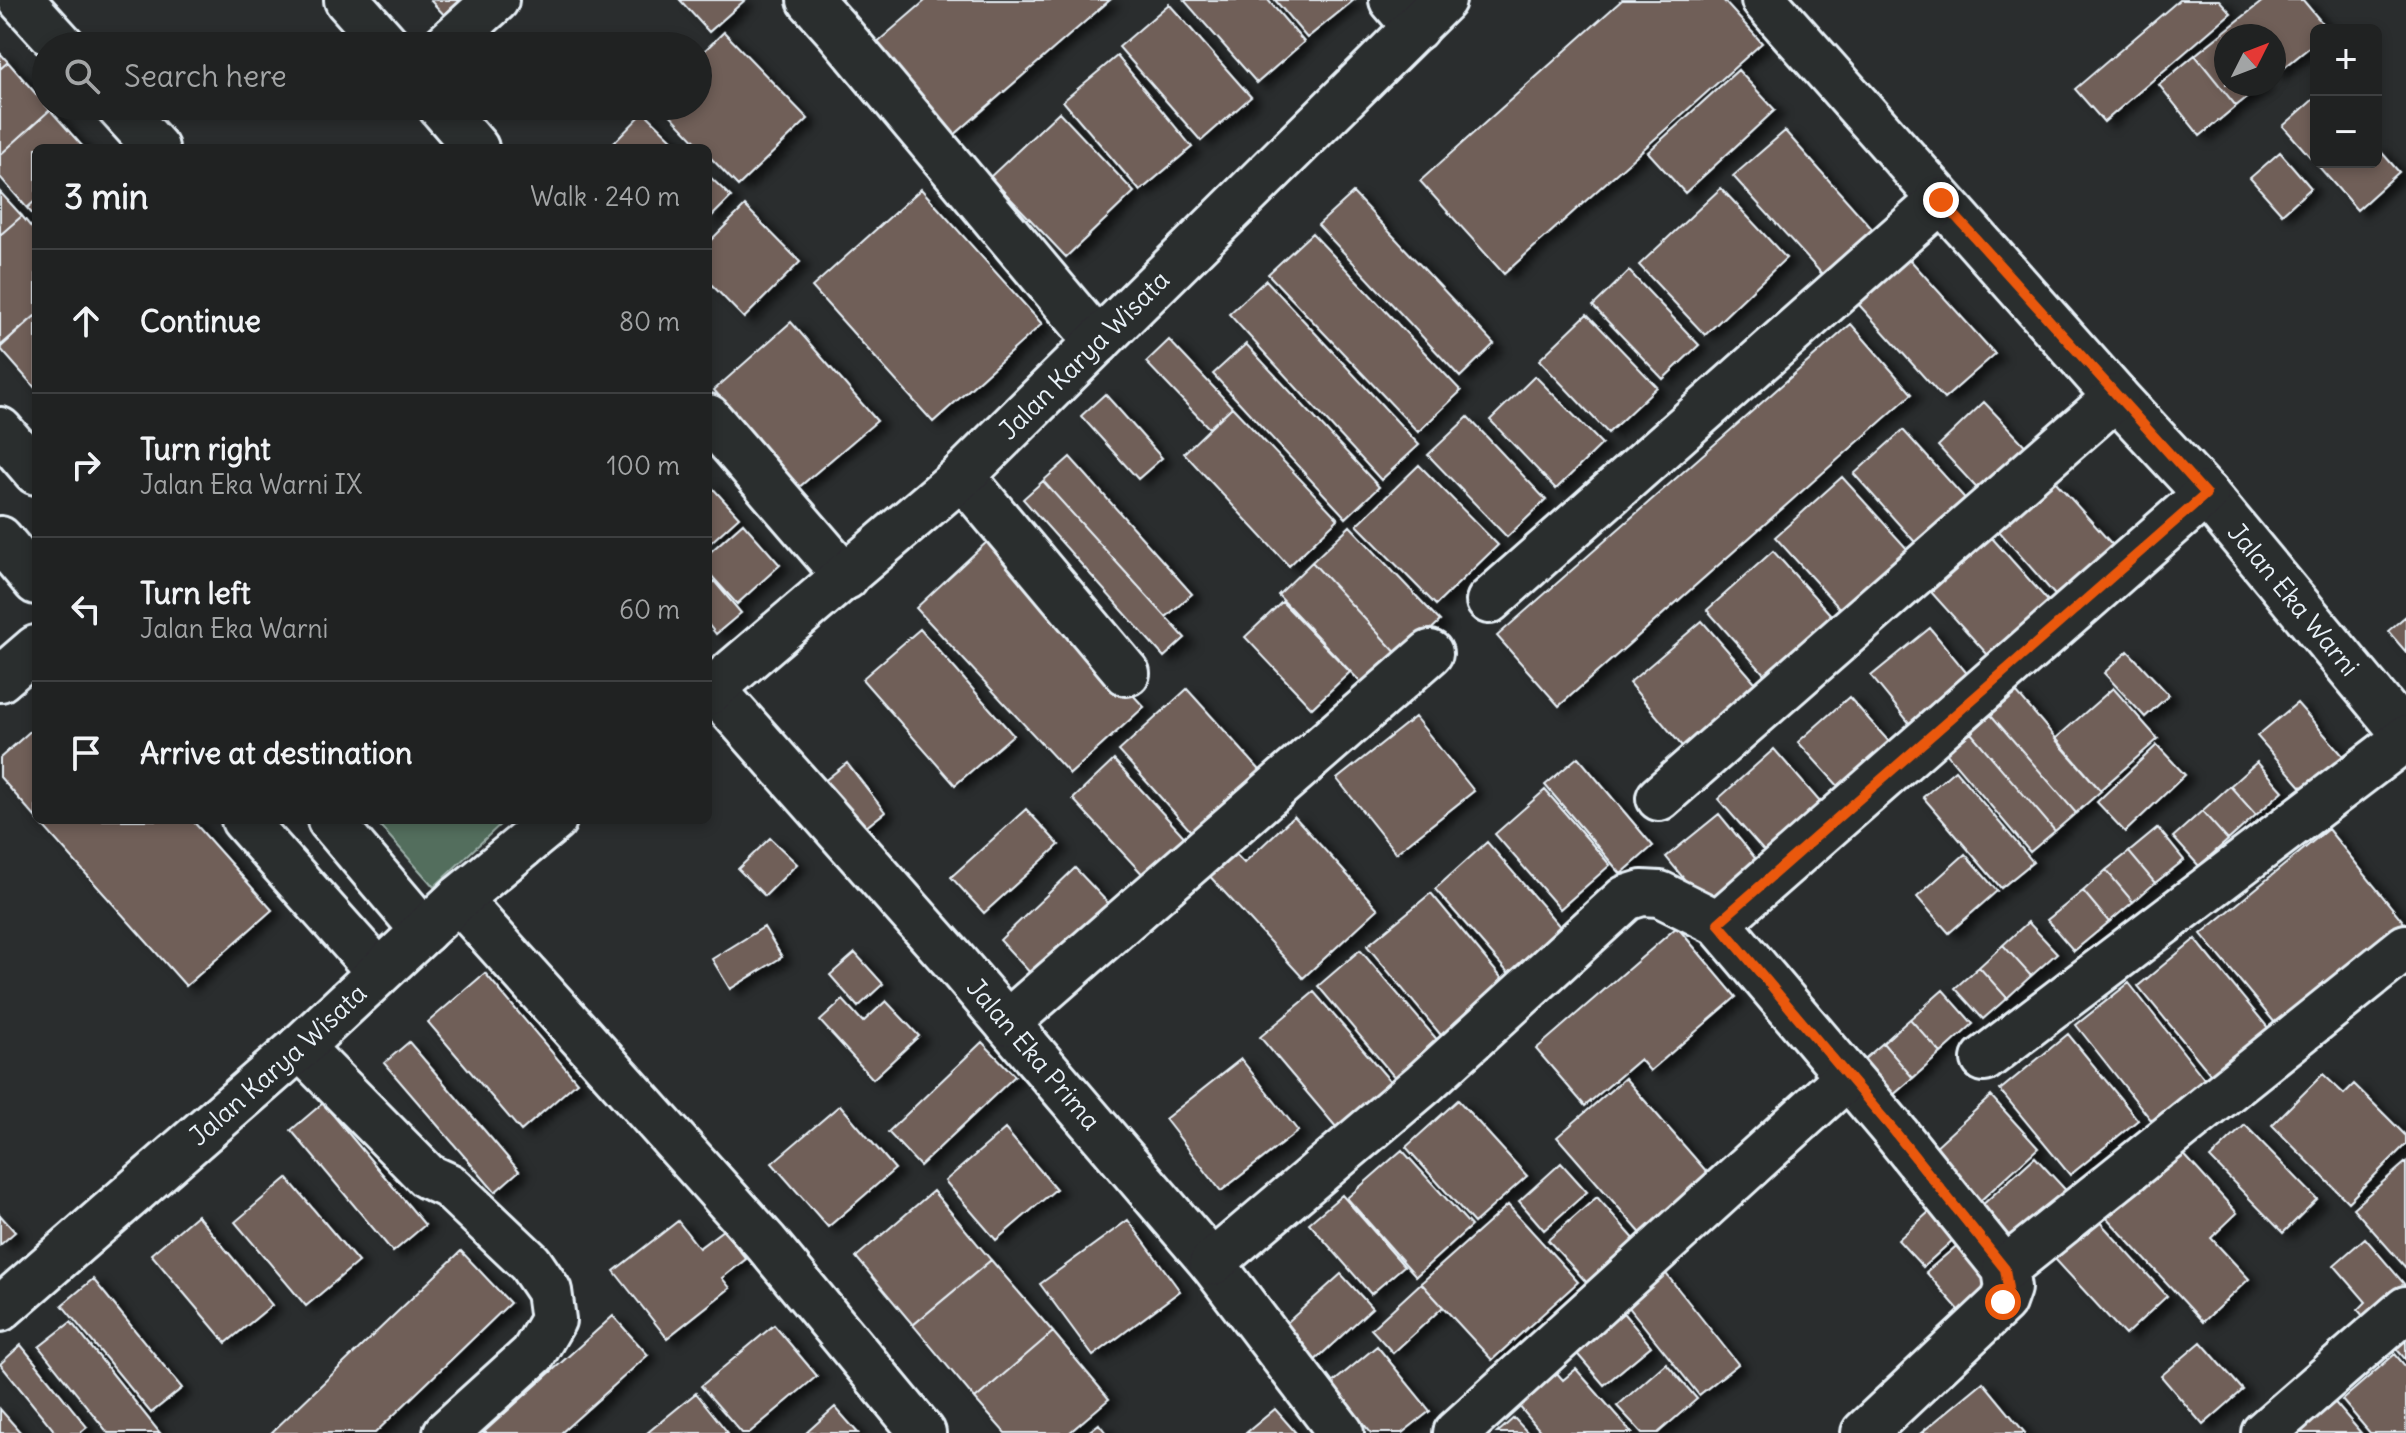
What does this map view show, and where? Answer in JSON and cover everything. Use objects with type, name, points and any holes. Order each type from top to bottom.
[{"type":"street","points":[[21,0],[50,32]]},
{"type":"street","points":[[347,0],[376,32]]},
{"type":"street","points":[[461,32],[496,0]]},
{"type":"street","points":[[810,0],[1098,342]]},
{"type":"street","name":"Jalan Eka Warni","points":[[1764,0],[2206,494],[2406,737]]},
{"type":"street","name":"Jalan Karya Wisata","points":[[712,689],[962,476],[1098,342],[1417,9]]},
{"type":"street","points":[[131,120],[152,144]]},
{"type":"street","points":[[452,120],[473,144]]},
{"type":"street","points":[[1489,601],[1941,200]]},
{"type":"street","points":[[1659,798],[2116,397]]},
{"type":"street","points":[[712,422],[846,577]]},
{"type":"street","points":[[0,430],[32,467]]},
{"type":"street","points":[[962,476],[1127,673]]},
{"type":"street","points":[[1718,923],[2206,494]]},
{"type":"street","points":[[0,539],[32,577]]},
{"type":"street","points":[[0,679],[32,651]]},
{"type":"street","points":[[1007,1023],[1430,653]]},
{"type":"street","name":"Jalan Eka Prima","points":[[712,693],[1007,1023],[1212,1263],[1341,1433]]},
{"type":"street","points":[[1984,1059],[2406,737]]},
{"type":"street","points":[[248,824],[379,972]]},
{"type":"street","points":[[333,824],[424,931]]},
{"type":"street","name":"Jalan Karya Wisata","points":[[0,1309],[309,1039],[458,899],[549,824]]},
{"type":"street","points":[[1212,1263],[1423,1084],[1626,898],[1642,893],[1660,894],[1718,923],[1895,1132],[2005,1269],[2008,1288],[2003,1302],[1864,1433]]},
{"type":"street","points":[[458,899],[766,1243],[923,1433]]},
{"type":"street","points":[[2005,1269],[2406,947]]},
{"type":"street","points":[[309,1039],[427,1176],[449,1186],[530,1263],[549,1291],[553,1320],[533,1354],[446,1433]]},
{"type":"street","points":[[1456,1433],[1847,1077]]},
{"type":"street","points":[[2264,1433],[2406,1309]]},
{"type":"green space","points":[[379,824],[501,824],[434,887]]},
{"type":"building","points":[[430,0],[468,0],[448,19]]},
{"type":"building","points":[[680,0],[745,0],[709,32]]},
{"type":"building","points":[[926,0],[1110,0],[953,136],[875,44]]},
{"type":"building","points":[[1184,0],[1268,0],[1304,42],[1257,83]]},
{"type":"building","points":[[1275,0],[1354,0],[1307,38]]},
{"type":"building","points":[[1622,0],[1723,0],[1762,43],[1504,274],[1420,181]]},
{"type":"building","points":[[2179,0],[2219,0],[2231,13],[2214,24],[2214,28],[2104,122],[2075,89]]},
{"type":"building","points":[[2264,0],[2303,0],[2323,24],[2310,24],[2310,47],[2286,66],[2286,24],[2234,24]]},
{"type":"building","points":[[1169,4],[1251,97],[1201,141],[1119,47]]},
{"type":"building","points":[[724,32],[808,119],[738,186],[712,159],[712,144],[698,144],[675,120],[712,120],[712,44]]},
{"type":"building","points":[[2214,40],[2214,79],[2195,55]]},
{"type":"building","points":[[0,53],[8,62],[0,69]]},
{"type":"building","points":[[2195,55],[2214,79],[2214,96],[2228,96],[2236,106],[2200,136],[2159,85]]},
{"type":"building","points":[[1117,56],[1192,147],[1140,191],[1063,101]]},
{"type":"building","points":[[8,62],[32,89],[32,120],[39,120],[0,155],[0,69]]},
{"type":"building","points":[[1738,70],[1775,110],[1685,193],[1648,152]]},
{"type":"building","points":[[2228,96],[2249,96],[2236,106]]},
{"type":"building","points":[[2310,102],[2310,157],[2283,126]]},
{"type":"building","points":[[1059,112],[1134,192],[1066,257],[990,177]]},
{"type":"building","points":[[39,120],[59,120],[80,144],[32,144],[32,204],[27,208],[0,177],[0,155]]},
{"type":"building","points":[[636,120],[652,120],[677,144],[613,144]]},
{"type":"building","points":[[1785,131],[1873,230],[1822,274],[1733,176]]},
{"type":"building","points":[[2280,152],[2311,188],[2282,214],[2250,178]]},
{"type":"building","points":[[2382,153],[2399,172],[2357,210],[2320,168],[2382,168]]},
{"type":"building","points":[[712,179],[731,197],[712,216]]},
{"type":"building","points":[[1721,188],[1786,258],[1705,335],[1639,265]]},
{"type":"building","points":[[921,189],[1042,324],[933,422],[812,287]]},
{"type":"building","points":[[0,192],[22,216],[0,235]]},
{"type":"building","points":[[1353,193],[1494,344],[1460,377],[1318,225]]},
{"type":"building","points":[[745,206],[800,262],[744,318],[712,285],[712,239]]},
{"type":"building","points":[[22,216],[32,228],[32,318],[0,346],[0,235]]},
{"type":"building","points":[[1312,233],[1461,391],[1418,432],[1268,274]]},
{"type":"building","points":[[1903,252],[1995,354],[1944,399],[1852,297]]},
{"type":"building","points":[[1629,271],[1699,345],[1663,379],[1593,306]]},
{"type":"building","points":[[1266,280],[1419,445],[1381,480],[1229,314]]},
{"type":"building","points":[[1587,314],[1657,387],[1608,433],[1539,360]]},
{"type":"building","points":[[32,319],[32,384],[0,348]]},
{"type":"building","points":[[791,322],[877,421],[798,488],[714,390]]},
{"type":"building","points":[[1851,324],[1912,394],[1559,706],[1497,636]]},
{"type":"building","points":[[1169,340],[1232,407],[1209,428],[1146,362]]},
{"type":"building","points":[[1246,344],[1379,487],[1346,518],[1213,374]]},
{"type":"building","points":[[1535,376],[1602,444],[1556,489],[1490,420]]},
{"type":"building","points":[[1105,394],[1162,458],[1138,479],[1081,416]]},
{"type":"building","points":[[1984,402],[2031,452],[1984,496],[1938,446]]},
{"type":"building","points":[[1232,407],[1338,519],[1289,566],[1184,453]]},
{"type":"building","points":[[1468,417],[1546,500],[1507,537],[1428,455]]},
{"type":"building","points":[[1903,430],[1971,505],[1922,550],[1854,474]]},
{"type":"building","points":[[1070,457],[1192,594],[1166,617],[1043,481]]},
{"type":"building","points":[[1419,465],[1498,545],[1436,605],[1357,525]]},
{"type":"building","points":[[1842,477],[1918,561],[1851,621],[1775,537]]},
{"type":"building","points":[[1043,481],[1185,638],[1164,657],[1023,499]]},
{"type":"building","points":[[2055,481],[2118,551],[2061,602],[1999,531]]},
{"type":"building","points":[[712,487],[739,517],[712,541]]},
{"type":"building","points":[[743,523],[780,565],[737,604],[712,576],[712,550]]},
{"type":"building","points":[[1350,526],[1440,621],[1401,658],[1312,562]]},
{"type":"building","points":[[1992,538],[2056,610],[1996,664],[1931,592]]},
{"type":"building","points":[[989,540],[1144,707],[1070,774],[916,608]]},
{"type":"building","points":[[1773,551],[1840,625],[1774,685],[1707,610]]},
{"type":"building","points":[[1312,562],[1401,658],[1367,689],[1278,595]]},
{"type":"building","points":[[714,581],[741,613],[716,634],[712,629]]},
{"type":"building","points":[[1282,602],[1350,672],[1312,708],[1245,637]]},
{"type":"building","points":[[2406,616],[2406,652],[2388,631]]},
{"type":"building","points":[[1702,621],[1766,695],[1692,758],[1629,683]]},
{"type":"building","points":[[1930,628],[1974,682],[1915,730],[1871,676]]},
{"type":"building","points":[[920,629],[1013,735],[955,785],[862,679]]},
{"type":"building","points":[[2128,651],[2169,695],[2145,717],[2104,673]]},
{"type":"building","points":[[2113,688],[2158,739],[2100,790],[2055,739]]},
{"type":"building","points":[[1187,689],[1266,777],[1197,838],[1119,751]]},
{"type":"building","points":[[2017,693],[2101,791],[2076,813],[1991,715]]},
{"type":"building","points":[[1849,697],[1891,744],[1841,789],[1798,742]]},
{"type":"building","points":[[2297,703],[2344,757],[2304,790],[2257,736]]},
{"type":"building","points":[[1991,715],[2076,813],[2055,831],[1971,733]]},
{"type":"building","points":[[1415,717],[1474,791],[1396,853],[1337,779]]},
{"type":"building","points":[[32,730],[32,813],[0,777],[0,758]]},
{"type":"building","points":[[1971,733],[2055,831],[2030,852],[1946,753]]},
{"type":"building","points":[[2157,745],[2185,775],[2125,832],[2097,802]]},
{"type":"building","points":[[1774,749],[1826,809],[1770,858],[1718,799]]},
{"type":"building","points":[[1578,757],[1653,846],[1621,874],[1545,785]]},
{"type":"building","points":[[1114,760],[1188,841],[1147,879],[1073,799]]},
{"type":"building","points":[[2257,762],[2283,791],[2256,815],[2230,786]]},
{"type":"building","points":[[847,763],[885,812],[851,839],[812,791]]},
{"type":"building","points":[[1955,770],[2033,862],[2001,888],[1923,797]]},
{"type":"building","points":[[2230,786],[2256,815],[2228,840],[2202,811]]},
{"type":"building","points":[[1545,790],[1610,865],[1560,909],[1495,834]]},
{"type":"building","points":[[1026,809],[1059,845],[984,913],[951,877]]},
{"type":"building","points":[[2202,811],[2228,840],[2199,866],[2173,837]]},
{"type":"building","points":[[1719,814],[1764,869],[1711,912],[1666,857]]},
{"type":"building","points":[[1294,816],[1378,909],[1303,978],[1205,871],[1230,848],[1244,863]]},
{"type":"building","points":[[42,824],[196,824],[272,910],[186,986]]},
{"type":"building","points":[[2158,828],[2184,860],[2155,883],[2129,852]]},
{"type":"building","points":[[2328,829],[2406,925],[2280,1029],[2201,934]]},
{"type":"building","points":[[770,838],[797,864],[765,896],[738,869]]},
{"type":"building","points":[[1487,842],[1562,929],[1510,975],[1435,889]]},
{"type":"building","points":[[2129,852],[2155,883],[2133,902],[2106,870]]},
{"type":"building","points":[[1965,854],[1997,891],[1949,933],[1917,897]]},
{"type":"building","points":[[1075,868],[1109,904],[1033,976],[1000,940]]},
{"type":"building","points":[[2106,870],[2133,902],[2109,922],[2083,891]]},
{"type":"building","points":[[2083,891],[2109,922],[2074,951],[2047,920]]},
{"type":"building","points":[[1431,893],[1508,986],[1445,1040],[1367,946]]},
{"type":"building","points":[[2028,922],[2057,953],[2031,976],[2003,945]]},
{"type":"building","points":[[764,927],[782,957],[730,989],[712,959]]},
{"type":"building","points":[[1677,927],[1736,997],[1650,1071],[1640,1059],[1585,1106],[1536,1049]]},
{"type":"building","points":[[2195,939],[2269,1029],[2212,1076],[2138,986]]},
{"type":"building","points":[[2003,945],[2031,976],[2007,998],[1979,967]]},
{"type":"building","points":[[1360,950],[1445,1049],[1402,1086],[1318,986]]},
{"type":"building","points":[[855,953],[883,984],[858,1007],[830,975]]},
{"type":"building","points":[[1979,967],[2007,998],[1983,1019],[1955,988]]},
{"type":"building","points":[[485,973],[577,1082],[521,1131],[428,1022]]},
{"type":"building","points":[[2129,983],[2205,1080],[2152,1121],[2076,1025]]},
{"type":"building","points":[[1943,990],[1973,1024],[1941,1053],[1910,1019]]},
{"type":"building","points":[[1314,992],[1396,1088],[1342,1134],[1260,1037]]},
{"type":"building","points":[[843,1000],[863,1022],[886,1001],[919,1036],[873,1079],[820,1021]]},
{"type":"building","points":[[1910,1019],[1941,1053],[1913,1078],[1883,1043]]},
{"type":"building","points":[[2068,1034],[2138,1120],[2070,1175],[2000,1090]]},
{"type":"building","points":[[409,1042],[519,1171],[495,1192],[384,1063]]},
{"type":"building","points":[[982,1042],[1015,1076],[920,1166],[888,1132]]},
{"type":"building","points":[[1883,1043],[1913,1078],[1884,1103],[1854,1068]]},
{"type":"building","points":[[1241,1059],[1298,1131],[1221,1191],[1165,1119]]},
{"type":"building","points":[[2323,1074],[2344,1094],[2354,1084],[2406,1136],[2406,1144],[2348,1202],[2272,1125]]},
{"type":"building","points":[[1625,1078],[1713,1179],[1645,1238],[1557,1137]]},
{"type":"building","points":[[1991,1096],[2038,1148],[1980,1201],[1933,1149]]},
{"type":"building","points":[[1458,1100],[1527,1176],[1474,1223],[1406,1147]]},
{"type":"building","points":[[323,1103],[425,1225],[393,1252],[291,1130]]},
{"type":"building","points":[[840,1105],[895,1169],[828,1227],[772,1163]]},
{"type":"building","points":[[2245,1125],[2317,1199],[2283,1233],[2210,1158]]},
{"type":"building","points":[[1005,1129],[1056,1189],[996,1240],[945,1181]]},
{"type":"building","points":[[2179,1149],[2237,1213],[2211,1238],[2249,1279],[2203,1322],[2106,1217]]},
{"type":"building","points":[[1402,1150],[1471,1226],[1416,1276],[1347,1198]]},
{"type":"building","points":[[2035,1157],[2071,1196],[2015,1247],[1979,1208]]},
{"type":"building","points":[[2406,1162],[2406,1268],[2353,1208]]},
{"type":"building","points":[[1561,1163],[1587,1192],[1544,1230],[1519,1201]]},
{"type":"building","points":[[287,1178],[358,1262],[306,1306],[235,1222]]},
{"type":"building","points":[[933,1191],[991,1260],[913,1325],[856,1257]]},
{"type":"building","points":[[1342,1195],[1404,1266],[1371,1294],[1309,1223]]},
{"type":"building","points":[[1597,1197],[1636,1241],[1588,1284],[1548,1240]]},
{"type":"building","points":[[1508,1205],[1578,1282],[1492,1360],[1421,1283]]},
{"type":"building","points":[[2087,1208],[2167,1296],[2125,1335],[2044,1247]]},
{"type":"building","points":[[1930,1211],[1955,1238],[1923,1267],[1898,1240]]},
{"type":"building","points":[[0,1215],[15,1232],[0,1245]]},
{"type":"building","points":[[197,1215],[272,1305],[226,1343],[151,1254]]},
{"type":"building","points":[[1128,1220],[1180,1291],[1093,1356],[1040,1284]]},
{"type":"building","points":[[678,1221],[699,1248],[723,1230],[746,1259],[722,1278],[730,1288],[667,1338],[614,1271]]},
{"type":"building","points":[[2365,1238],[2406,1286],[2406,1301],[2374,1329],[2358,1310],[2366,1302],[2334,1265]]},
{"type":"building","points":[[1960,1243],[1999,1289],[1966,1318],[1926,1272]]},
{"type":"building","points":[[461,1251],[510,1303],[375,1433],[271,1433]]},
{"type":"building","points":[[991,1260],[1053,1332],[975,1399],[913,1325]]},
{"type":"building","points":[[1663,1270],[1738,1364],[1699,1395],[1624,1301]]},
{"type":"building","points":[[1341,1274],[1372,1308],[1312,1363],[1281,1328]]},
{"type":"building","points":[[93,1279],[182,1388],[151,1413],[62,1305]]},
{"type":"building","points":[[1421,1283],[1443,1307],[1393,1353],[1371,1329]]},
{"type":"building","points":[[1614,1302],[1651,1346],[1604,1385],[1567,1342]]},
{"type":"building","points":[[613,1316],[648,1355],[561,1433],[483,1433]]},
{"type":"building","points":[[71,1322],[160,1433],[108,1433],[39,1347]]},
{"type":"building","points":[[774,1325],[817,1376],[749,1433],[742,1433],[701,1386]]},
{"type":"building","points":[[1053,1332],[1109,1399],[1069,1433],[1005,1433],[975,1399]]},
{"type":"building","points":[[2406,1335],[2406,1360],[2394,1346]]},
{"type":"building","points":[[2201,1342],[2243,1390],[2203,1425],[2161,1376]]},
{"type":"building","points":[[21,1345],[87,1427],[80,1433],[56,1433],[0,1364]]},
{"type":"building","points":[[1377,1346],[1430,1411],[1402,1433],[1371,1433],[1331,1384]]},
{"type":"building","points":[[2395,1354],[2406,1367],[2406,1433],[2370,1433],[2342,1400]]},
{"type":"building","points":[[1666,1363],[1697,1399],[1658,1433],[1642,1433],[1617,1406]]},
{"type":"building","points":[[1576,1369],[1632,1433],[1542,1433],[1518,1405],[1556,1372],[1563,1380]]},
{"type":"building","points":[[1983,1382],[2025,1433],[1921,1433]]},
{"type":"building","points":[[696,1393],[728,1433],[647,1433]]},
{"type":"building","points":[[2332,1399],[2361,1433],[2292,1433]]},
{"type":"building","points":[[835,1407],[858,1433],[806,1433]]},
{"type":"building","points":[[0,1409],[21,1433],[0,1433]]},
{"type":"building","points":[[1275,1409],[1296,1433],[1246,1433]]},
{"type":"building","points":[[1514,1418],[1528,1433],[1497,1433]]},
{"type":"building","points":[[1099,1424],[1106,1433],[1087,1433]]},
{"type":"route","points":[[1941,200],[2206,494],[1718,923],[1895,1132],[2005,1269],[2008,1288],[2003,1302]]}]
